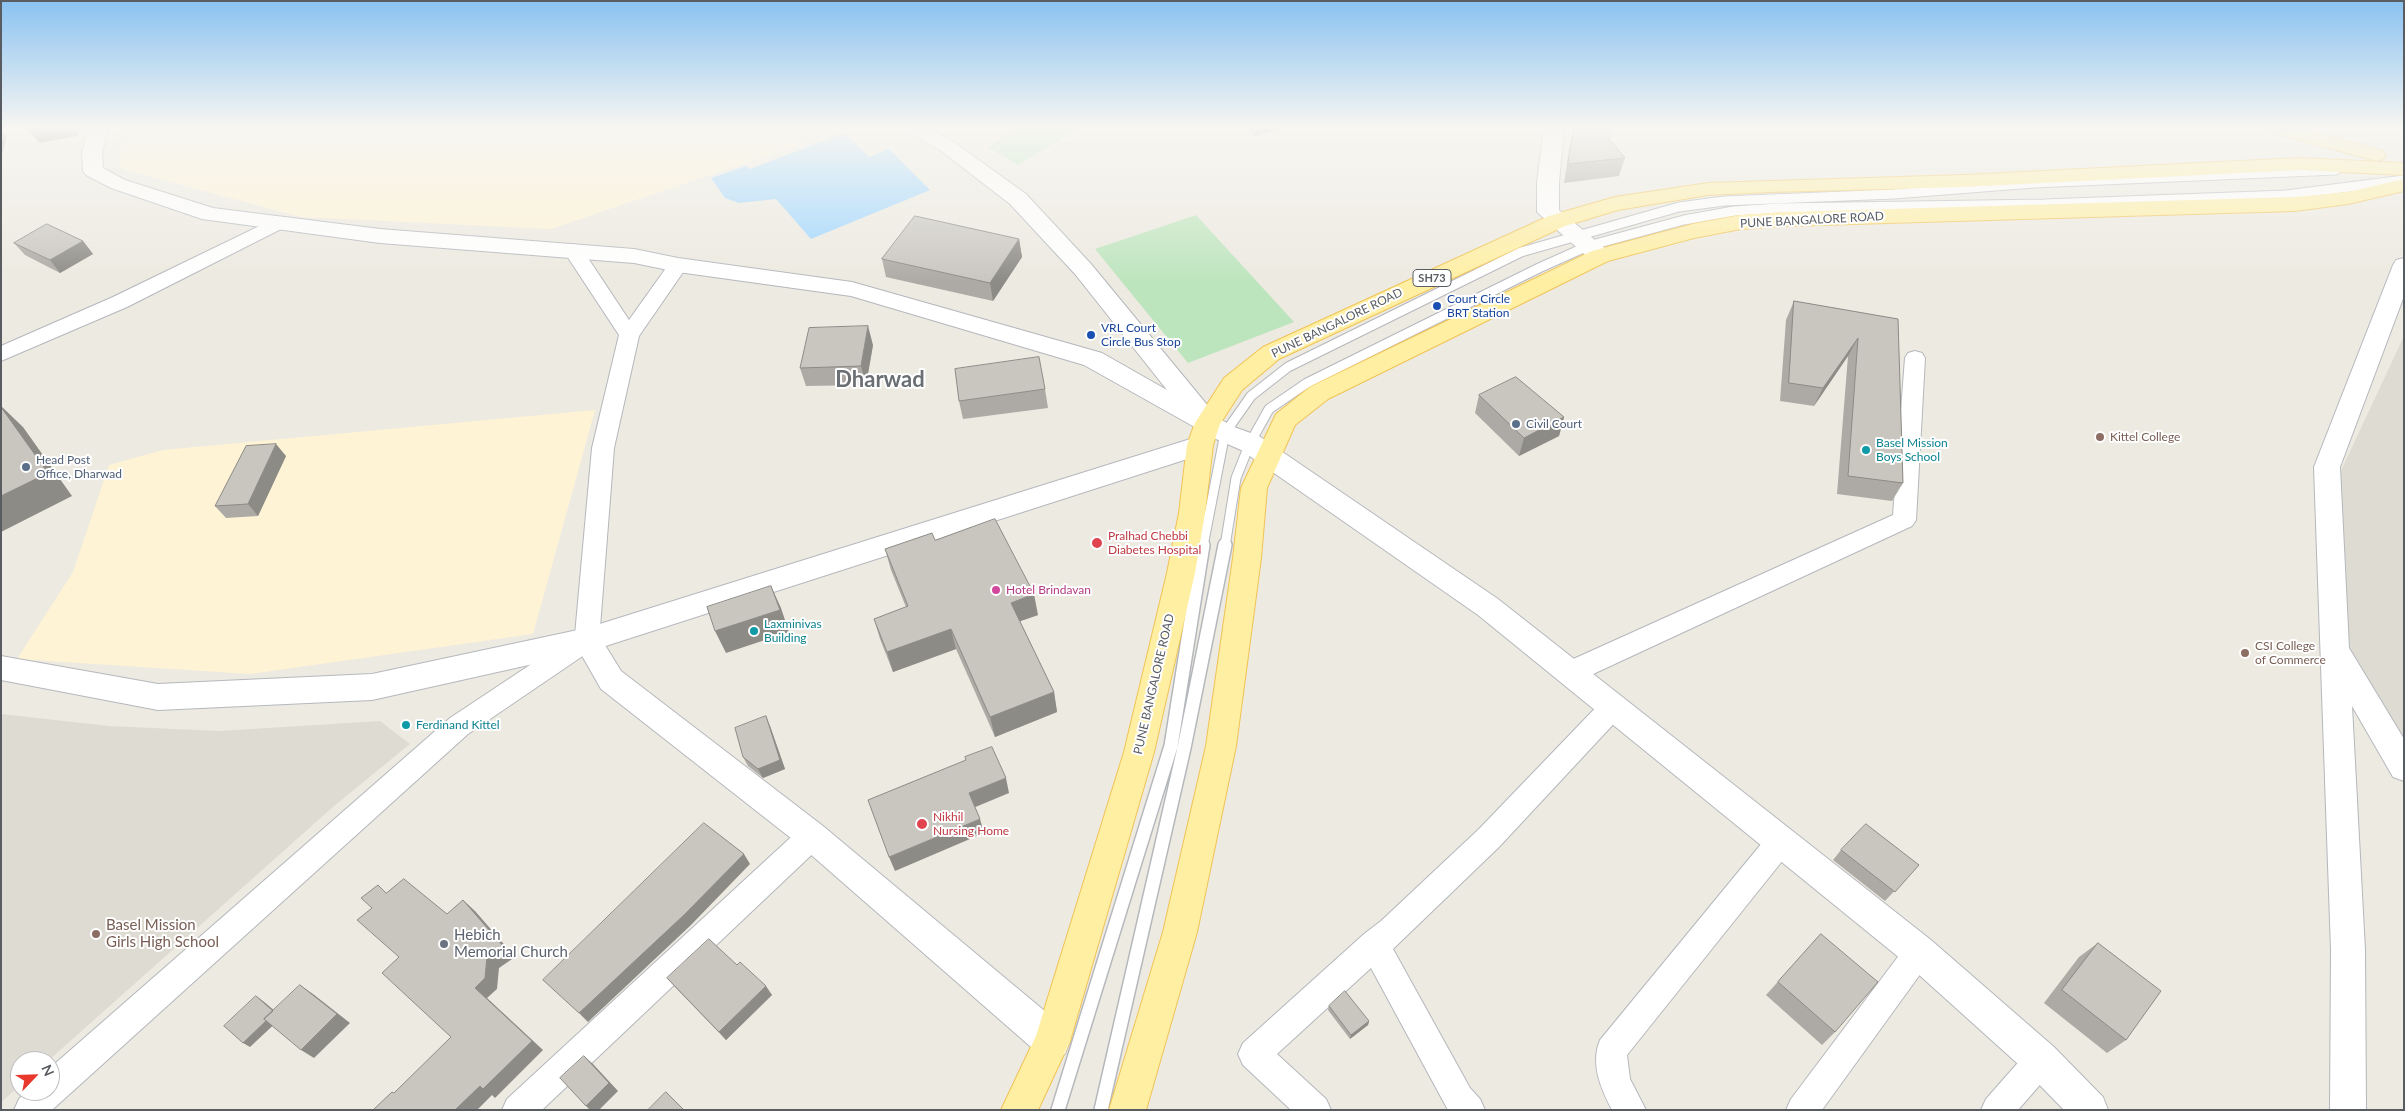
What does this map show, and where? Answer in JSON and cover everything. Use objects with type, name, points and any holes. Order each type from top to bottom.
[{"type":"main road","name":"PUNE BANGALORE ROAD","points":[[1127,1110],[1180,932],[1219,755],[1247,558],[1259,449],[1285,420],[1319,393],[1580,240],[1615,204],[1708,189],[1985,180]]},
{"type":"main road","name":"PUNE BANGALORE ROAD","points":[[1018,1110],[1052,1041],[1138,752],[1181,573],[1192,513],[1211,433],[1233,384],[1273,352],[1580,240],[1693,231],[1741,222],[2294,204],[2348,198],[2404,185]]},
{"type":"street","points":[[110,180],[210,214],[380,236],[634,256],[678,265],[852,289],[1093,359],[1211,433],[1259,449],[1488,608],[1919,952],[2040,1060],[2090,1110]]},
{"type":"street","points":[[993,180],[1018,198],[1083,269],[1211,433]]},
{"type":"street","points":[[1548,180],[1548,212],[1580,240]]},
{"type":"street","points":[[1,354],[120,302],[278,223]]},
{"type":"street","points":[[572,250],[629,335]]},
{"type":"street","points":[[678,265],[629,335],[603,448],[587,640],[611,680],[812,836],[1052,1041]]},
{"type":"street","points":[[2348,1110],[2348,950],[2327,467],[2404,265]]},
{"type":"street","points":[[1569,673],[1904,520],[1915,358]]},
{"type":"street","points":[[1,668],[158,697],[372,687],[587,640],[1211,433]]},
{"type":"street","points":[[60,1080],[459,726],[587,640]]},
{"type":"street","points":[[2334,650],[2404,767]]},
{"type":"street","points":[[1315,1110],[1254,1054],[1374,944],[1391,931],[1489,838],[1613,707]]},
{"type":"street","points":[[518,1110],[812,836]]},
{"type":"street","points":[[1630,1110],[1615,1082],[1611,1052],[1642,1011],[1781,841]]},
{"type":"street","points":[[1374,944],[1459,1099],[1469,1110]]},
{"type":"street","points":[[1802,1110],[1919,952]]},
{"type":"street","points":[[1997,1110],[2040,1060]]},
{"type":"lane","points":[[1580,240],[1734,211],[1847,206],[2045,204],[2286,195],[2404,180]]},
{"type":"lane","points":[[1058,1110],[1171,746],[1201,557],[1211,433]]},
{"type":"lane","points":[[1101,1110],[1184,748],[1223,559],[1236,478],[1259,449]]},
{"type":"shaded area","points":[[163,180],[696,180],[551,229],[301,217]]},
{"type":"shaded area","points":[[2404,336],[2404,744],[2343,647],[2339,475]]},
{"type":"shaded area","points":[[595,410],[533,634],[250,674],[17,659],[73,572],[109,465],[163,450]]},
{"type":"shaded area","name":"Basel Mission Girls High School","points":[[1,714],[109,726],[219,731],[380,721],[410,744],[334,806],[59,1051],[10,1051],[10,1094],[1,1102]]},
{"type":"green space","points":[[1196,215],[1294,322],[1188,363],[1095,249]]},
{"type":"water","points":[[712,180],[920,180],[930,190],[811,239],[776,199],[739,203],[725,198]]},
{"type":"building","points":[[915,216],[1019,239],[990,283],[882,259]]},
{"type":"building","points":[[47,224],[83,241],[50,260],[14,243]]},
{"type":"building","name":"Basel Mission Boys School","points":[[1794,301],[1898,319],[1903,483],[1848,476],[1858,338],[1823,388],[1789,383]]},
{"type":"building","points":[[868,326],[861,366],[800,368],[809,328]]},
{"type":"building","points":[[1039,357],[1045,389],[959,401],[955,369]]},
{"type":"building","points":[[1516,377],[1564,417],[1524,438],[1479,395]]},
{"type":"building","points":[[1,407],[48,473],[1,496]]},
{"type":"building","points":[[276,444],[248,504],[215,506],[246,446]]},
{"type":"building","points":[[995,519],[1034,594],[1011,603],[1054,692],[990,717],[951,629],[887,652],[874,619],[908,606],[885,549],[932,533],[935,540]]},
{"type":"building","points":[[771,586],[780,610],[715,631],[707,607]]},
{"type":"building","points":[[766,716],[780,760],[758,769],[743,757],[735,728]]},
{"type":"building","points":[[992,747],[1006,778],[969,793],[980,819],[889,857],[868,800],[966,760],[965,757]]},
{"type":"building","points":[[704,823],[744,854],[684,915],[579,1013],[543,980]]},
{"type":"building","points":[[1866,824],[1919,865],[1895,892],[1841,850]]},
{"type":"building","points":[[404,879],[447,914],[463,900],[503,946],[487,957],[485,978],[475,988],[532,1041],[483,1089],[480,1086],[455,1110],[373,1110],[392,1092],[394,1093],[451,1037],[382,973],[399,957],[357,920],[372,908],[361,898],[378,885],[386,893]]},
{"type":"building","points":[[1821,934],[1878,982],[1835,1032],[1778,982]]},
{"type":"building","points":[[709,939],[737,965],[740,962],[766,986],[719,1032],[667,978]]},
{"type":"building","points":[[2098,943],[2161,991],[2126,1040],[2062,990]]},
{"type":"building","points":[[300,985],[337,1014],[301,1050],[264,1019]]},
{"type":"building","points":[[1345,991],[1369,1021],[1351,1035],[1329,1006]]},
{"type":"building","points":[[256,996],[273,1011],[264,1019],[266,1021],[243,1043],[224,1026]]},
{"type":"building","points":[[584,1056],[609,1083],[586,1106],[560,1078]]},
{"type":"building","points":[[666,1092],[684,1110],[648,1110]]},
{"type":"place","name":"Court Circle BRT Station","points":[[1437,306]]},
{"type":"place","name":"VRL Court Circle Bus Stop","points":[[1091,335]]},
{"type":"place","name":"Civil Court","points":[[1516,424]]},
{"type":"place","name":"Kittel College","points":[[2100,437]]},
{"type":"place","name":"Basel Mission Boys School","points":[[1866,450]]},
{"type":"place","name":"Head Post Office, Dharwad","points":[[26,467]]},
{"type":"place","name":"Pralhad Chebbi Diabetes Hospital","points":[[1097,543]]},
{"type":"place","name":"Hotel Brindavan","points":[[996,590]]},
{"type":"place","name":"Laxminivas Building","points":[[754,631]]},
{"type":"place","name":"CSI College of Commerce","points":[[2245,653]]},
{"type":"place","name":"Ferdinand Kittel","points":[[406,725]]},
{"type":"place","name":"Nikhil Nursing Home","points":[[922,824]]},
{"type":"place","name":"Basel Mission Girls High School","points":[[96,934]]},
{"type":"place","name":"Hebich Memorial Church","points":[[444,944]]},
{"type":"district","name":"Dharwad","points":[[880,380]]}]
